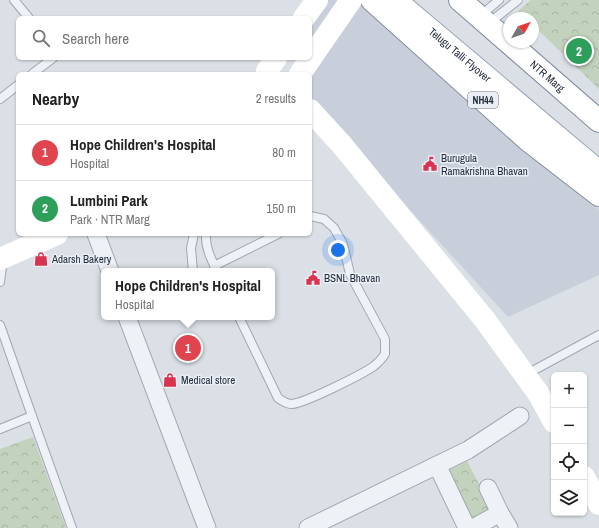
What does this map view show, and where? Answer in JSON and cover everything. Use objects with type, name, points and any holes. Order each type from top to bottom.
[{"type":"main road","points":[[305,16],[317,0]]},
{"type":"main road","points":[[312,57],[351,0]]},
{"type":"main road","name":"NH44","points":[[372,0],[528,140],[599,195]]},
{"type":"main road","name":"Telugu Talli Flyover","points":[[395,0],[599,172]]},
{"type":"main road","name":"Telugu Talli Flyover","points":[[417,0],[517,89],[599,157]]},
{"type":"main road","name":"NTR Marg","points":[[460,0],[599,121]]},
{"type":"main road","points":[[301,72],[310,60]]},
{"type":"main road","points":[[312,112],[342,145],[471,302],[538,393],[551,417]]},
{"type":"main road","points":[[1,258],[52,236]]},
{"type":"main road","points":[[586,480],[599,504]]},
{"type":"street","points":[[97,236],[109,268]]},
{"type":"street","points":[[128,320],[207,528]]},
{"type":"street","points":[[308,528],[468,450],[520,416]]},
{"type":"street","points":[[437,465],[467,528]]},
{"type":"street","points":[[488,488],[509,528]]},
{"type":"street","points":[[472,528],[500,513]]},
{"type":"lane","points":[[14,0],[27,16]]},
{"type":"lane","points":[[483,20],[499,0]]},
{"type":"lane","points":[[483,20],[518,0]]},
{"type":"lane","points":[[35,72],[50,60]]},
{"type":"lane","points":[[0,99],[16,87]]},
{"type":"lane","points":[[240,320],[278,398],[284,402],[292,404],[301,402],[339,385],[373,366],[385,354],[385,339],[350,274],[343,244],[334,228],[324,219],[312,217]]},
{"type":"lane","points":[[193,268],[191,248],[194,236]]},
{"type":"lane","points":[[206,236],[205,241],[216,268],[274,236]]},
{"type":"lane","points":[[0,282],[1,258]]},
{"type":"lane","points":[[0,325],[72,528]]},
{"type":"lane","points":[[525,375],[599,335]]},
{"type":"lane","points":[[0,429],[32,416]]},
{"type":"shaded area","points":[[303,0],[363,0],[523,145],[599,209],[599,275],[508,317],[320,112],[312,100],[312,72],[310,72],[310,60],[312,60],[312,16],[302,16]]},
{"type":"green space","points":[[531,0],[599,0],[599,89],[539,31],[539,12],[518,11]]},
{"type":"green space","points":[[33,437],[66,528],[0,528],[0,449]]},
{"type":"green space","points":[[467,461],[492,509],[468,521],[443,473]]},
{"type":"place","name":"Lumbini Park","points":[[579,51]]},
{"type":"place","name":"Burugula Ramakrishna Bhavan","points":[[430,164]]},
{"type":"place","name":"Adarsh Bakery","points":[[41,259]]},
{"type":"place","name":"BSNL Bhavan","points":[[313,278]]},
{"type":"place","name":"Hope Children's Hospital","points":[[188,348]]},
{"type":"place","name":"Medical store","points":[[170,380]]}]
